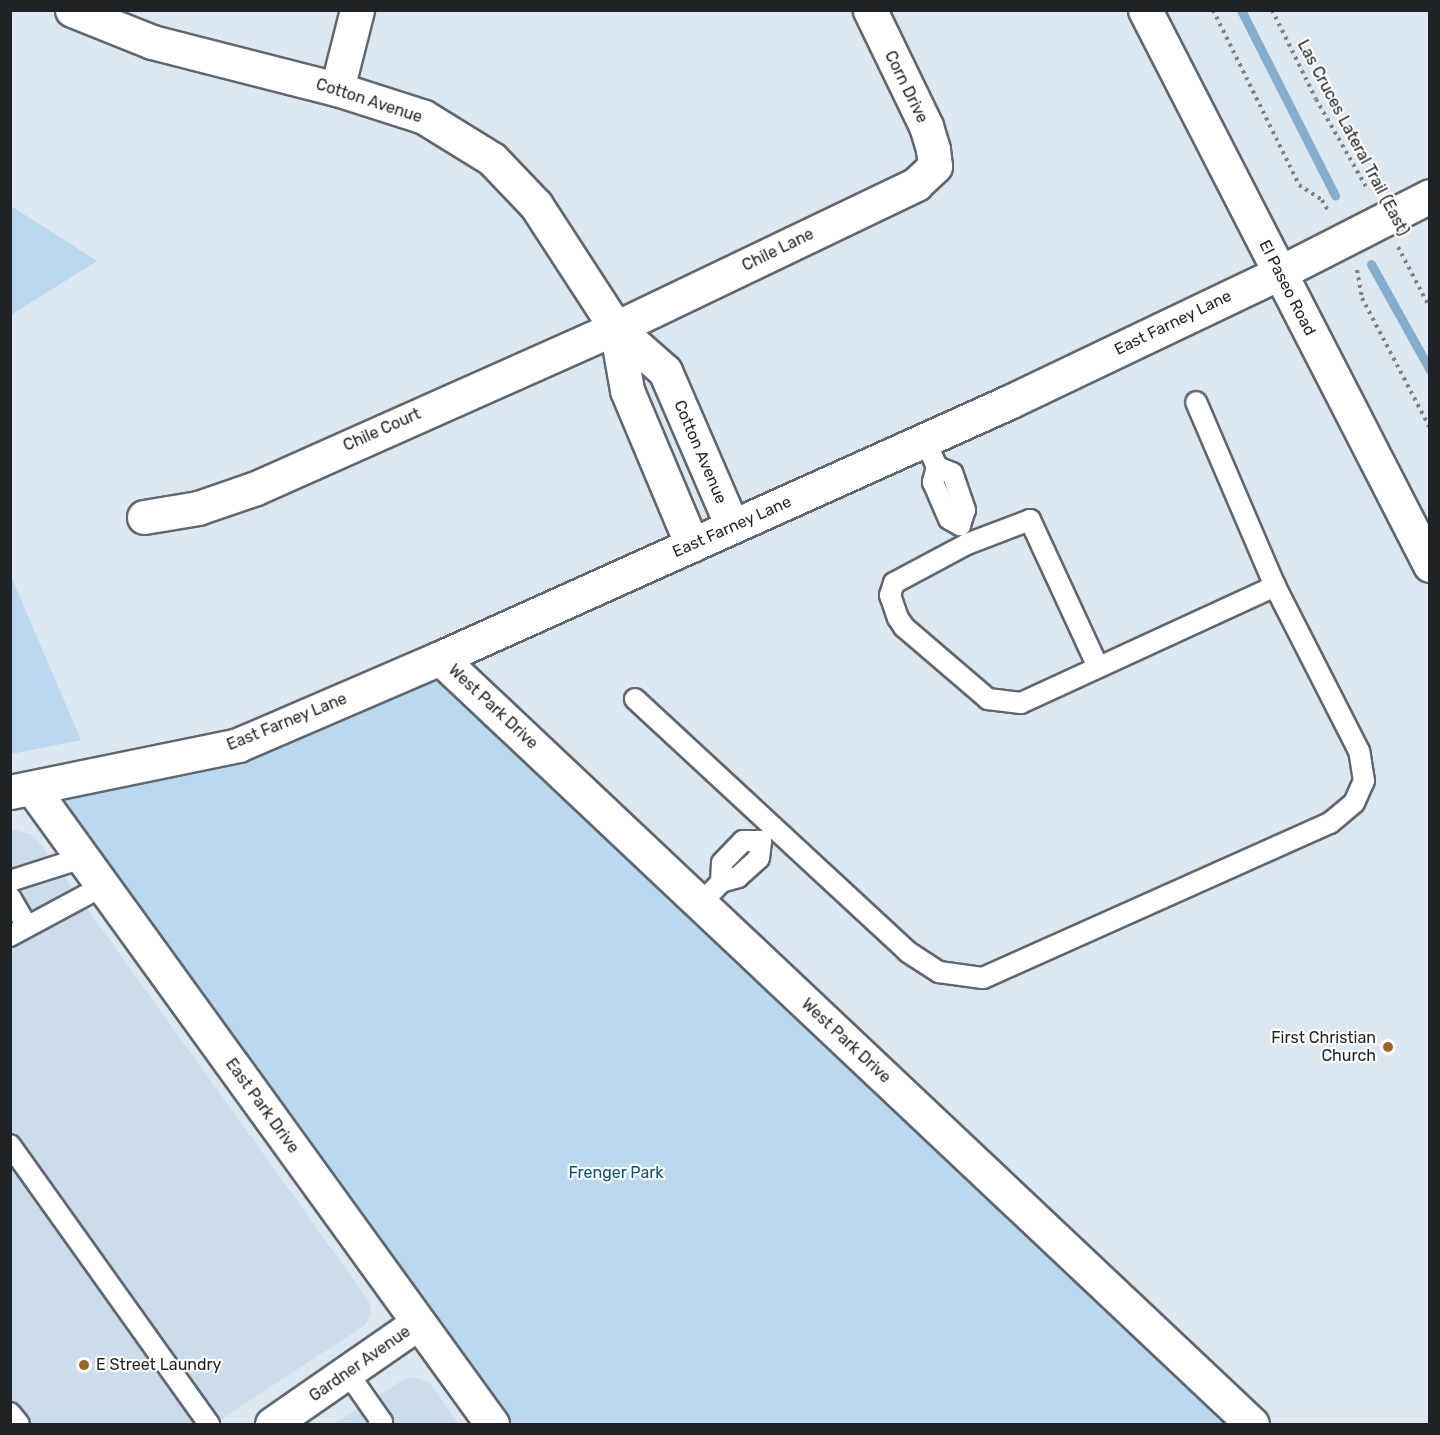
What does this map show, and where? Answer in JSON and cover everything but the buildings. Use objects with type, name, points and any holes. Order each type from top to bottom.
[{"type":"street","name":"Cotton Avenue","points":[[72,10],[152,42],[338,89],[424,117],[492,159],[536,205],[616,328],[665,371],[732,526]]},
{"type":"street","points":[[338,89],[357,10]]},
{"type":"street","name":"Corn Drive","points":[[870,10],[926,126],[935,166]]},
{"type":"street","name":"El Paseo Road","points":[[1145,10],[1430,565]]},
{"type":"street","name":"Chile Lane","points":[[616,328],[916,184],[935,166]]},
{"type":"street","name":"East Farney Lane","points":[[21,790],[238,745],[441,658],[732,526],[931,454],[1383,218],[1430,196]]},
{"type":"street","name":"Cotton Avenue","points":[[616,328],[627,390],[692,545]]},
{"type":"street","name":"Chile Court","points":[[144,517],[198,508],[255,488],[616,328]]},
{"type":"street","name":"West Park Drive","points":[[441,658],[711,892],[1252,1425]]},
{"type":"street","name":"East Park Drive","points":[[21,790],[82,858],[103,886],[492,1425]]},
{"type":"street","name":"Gardner Avenue","points":[[290,1420],[347,1372],[418,1323]]},
{"type":"lane","points":[[635,699],[767,835],[908,952],[939,972],[983,978],[1330,823],[1354,803],[1364,781],[1359,751],[1275,586],[1196,402]]},
{"type":"lane","points":[[931,454],[933,482],[949,519],[960,525],[967,544]]},
{"type":"lane","points":[[1098,667],[1030,520],[967,544],[894,582],[890,595],[895,612],[904,627],[988,699],[1021,703],[1275,586]]},
{"type":"lane","points":[[711,892],[738,877],[759,858],[767,835]]},
{"type":"lane","points":[[10,881],[82,858]]},
{"type":"lane","points":[[10,897],[19,932],[103,886]]},
{"type":"lane","points":[[10,1145],[210,1425]]},
{"type":"lane","points":[[347,1372],[382,1422],[379,1425]]},
{"type":"lane","points":[[10,1413],[19,1425]]},
{"type":"path","name":"Las Cruces Lateral Trail (East)","points":[[1272,10],[1316,99],[1383,218],[1430,308]]},
{"type":"shaded area","points":[[10,829],[30,834],[39,842],[369,1301],[371,1315],[365,1325],[214,1424],[11,1424]]},
{"type":"shaded area","points":[[412,1377],[429,1382],[459,1424],[334,1424],[406,1378]]},
{"type":"green space","points":[[11,206],[97,261],[11,315]]},
{"type":"green space","points":[[10,574],[75,726],[81,740],[11,754]]},
{"type":"green space","name":"Frenger Park","points":[[440,658],[1245,1424],[487,1424],[32,788],[238,745]]},
{"type":"waterway","points":[[1241,10],[1335,195]]},
{"type":"waterway","points":[[1371,264],[1430,370]]},
{"type":"place","name":"First Christian Church","points":[[1388,1047]]},
{"type":"place","name":"E Street Laundry","points":[[84,1365]]}]
